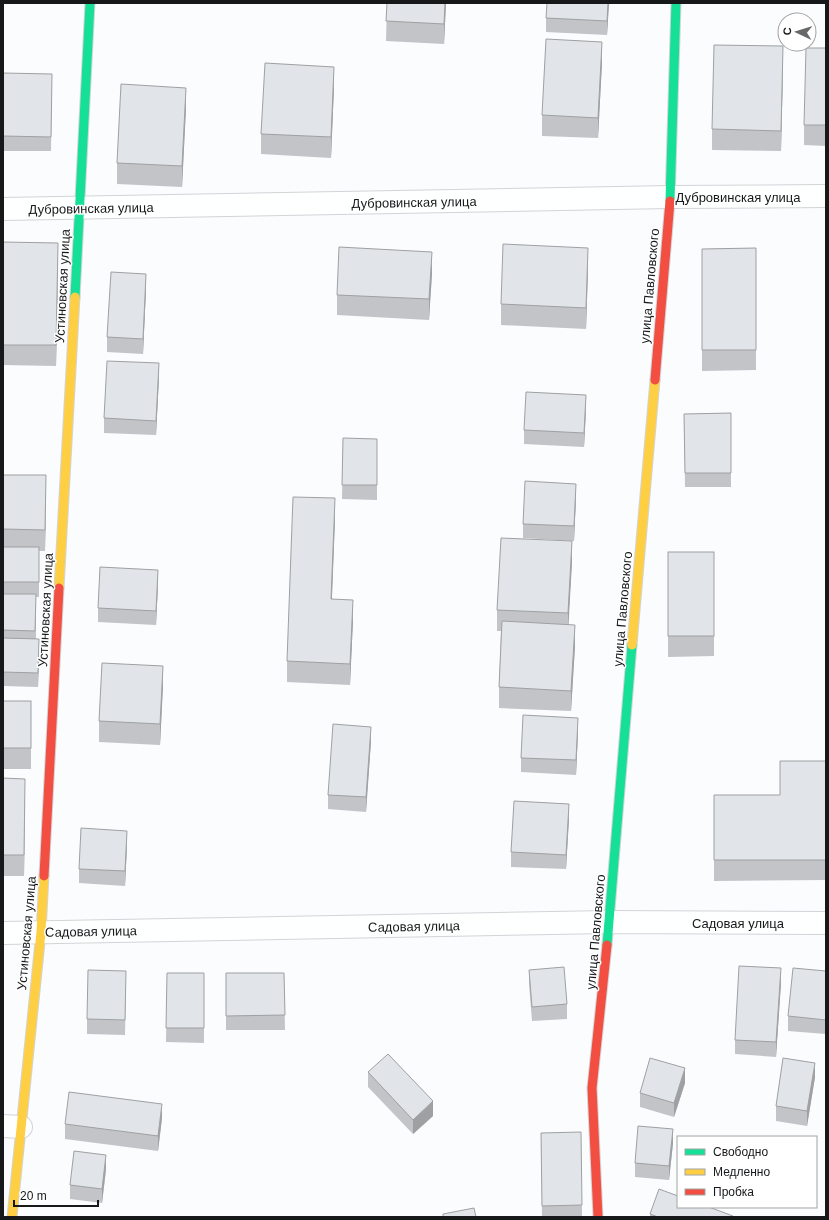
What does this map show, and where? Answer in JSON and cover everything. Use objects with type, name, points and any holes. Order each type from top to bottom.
[{"type":"street","name":"Устиновская улица","points":[[12,1217],[12,1126],[41,932],[90,3]]},
{"type":"street","name":"улица Павловского","points":[[598,1217],[592,1088],[609,922],[670,197],[676,3]]},
{"type":"street","name":"Дубровинская улица","points":[[3,209],[670,197],[826,196]]},
{"type":"street","name":"Садовая улица","points":[[3,933],[609,922],[826,923]]},
{"type":"building","points":[[387,3],[445,3],[444,24],[386,21]]},
{"type":"building","points":[[547,3],[608,3],[607,21],[546,18]]},
{"type":"building","points":[[546,39],[602,42],[598,118],[542,115]]},
{"type":"building","points":[[714,45],[777,46],[777,52],[783,52],[781,131],[712,129]]},
{"type":"building","points":[[817,48],[826,48],[826,125],[804,125],[806,52],[817,52]]},
{"type":"building","points":[[265,63],[334,67],[331,137],[261,134]]},
{"type":"building","points":[[3,73],[52,74],[51,137],[3,136]]},
{"type":"building","points":[[121,84],[186,88],[182,166],[117,163]]},
{"type":"building","points":[[3,242],[58,243],[56,345],[3,345]]},
{"type":"building","points":[[503,244],[588,248],[586,308],[501,304]]},
{"type":"building","points":[[339,247],[432,252],[429,299],[337,295]]},
{"type":"building","points":[[756,248],[756,350],[702,350],[702,249]]},
{"type":"building","points":[[111,272],[146,274],[143,339],[107,337]]},
{"type":"building","points":[[107,361],[159,363],[156,421],[104,418]]},
{"type":"building","points":[[526,392],[586,395],[584,433],[524,430]]},
{"type":"building","points":[[731,413],[731,473],[685,473],[684,414]]},
{"type":"building","points":[[343,438],[377,439],[377,485],[342,485]]},
{"type":"building","points":[[3,475],[46,475],[45,530],[3,529]]},
{"type":"building","points":[[525,481],[576,484],[574,526],[523,524]]},
{"type":"building","points":[[293,497],[335,498],[331,599],[353,600],[350,664],[287,661]]},
{"type":"building","points":[[501,538],[572,541],[568,613],[497,610]]},
{"type":"building","points":[[3,547],[39,547],[39,582],[3,582]]},
{"type":"building","points":[[668,552],[714,552],[714,636],[668,636]]},
{"type":"building","points":[[100,567],[158,570],[156,611],[98,608]]},
{"type":"building","points":[[3,594],[36,594],[35,631],[3,630]]},
{"type":"building","points":[[502,621],[575,625],[571,691],[499,687]]},
{"type":"building","points":[[3,638],[39,639],[38,673],[3,672]]},
{"type":"building","points":[[102,663],[163,666],[160,724],[99,721]]},
{"type":"building","points":[[3,701],[31,701],[31,748],[3,748]]},
{"type":"building","points":[[523,715],[578,718],[576,760],[521,758]]},
{"type":"building","points":[[333,724],[371,727],[366,797],[328,795]]},
{"type":"building","points":[[780,761],[826,761],[826,860],[714,860],[714,795],[780,795]]},
{"type":"building","points":[[3,778],[25,779],[24,855],[3,855]]},
{"type":"building","points":[[514,801],[569,804],[566,855],[511,852]]},
{"type":"building","points":[[81,828],[127,831],[125,871],[79,869]]},
{"type":"building","points":[[739,966],[781,968],[776,1042],[735,1040]]},
{"type":"building","points":[[564,967],[567,1004],[532,1007],[529,970]]},
{"type":"building","points":[[793,968],[826,971],[826,1020],[788,1016]]},
{"type":"building","points":[[88,970],[126,971],[125,1020],[87,1019]]},
{"type":"building","points":[[167,973],[204,973],[204,1028],[166,1028]]},
{"type":"building","points":[[226,973],[284,973],[285,1015],[226,1016]]},
{"type":"building","points":[[388,1054],[433,1101],[413,1120],[368,1072]]},
{"type":"building","points":[[650,1058],[685,1068],[674,1103],[640,1093]]},
{"type":"building","points":[[783,1058],[815,1063],[807,1111],[776,1106]]},
{"type":"building","points":[[69,1092],[162,1104],[158,1136],[65,1124]]},
{"type":"building","points":[[638,1126],[673,1129],[669,1166],[635,1163]]},
{"type":"building","points":[[581,1132],[582,1205],[542,1206],[541,1133]]},
{"type":"building","points":[[74,1151],[106,1155],[102,1189],[70,1185]]},
{"type":"building","points":[[659,1189],[677,1196],[677,1208],[712,1208],[733,1217],[658,1217],[650,1214]]},
{"type":"building","points":[[474,1208],[476,1217],[443,1217],[443,1214]]},
{"type":"traffic: fast","points":[[75,297],[90,3]]},
{"type":"traffic: fast","points":[[670,201],[676,3]]},
{"type":"traffic: fast","points":[[607,945],[632,645]]},
{"type":"traffic: slow","points":[[59,588],[75,297]]},
{"type":"traffic: slow","points":[[632,645],[655,380]]},
{"type":"traffic: slow","points":[[12,1217],[41,932],[44,876]]},
{"type":"traffic: jam","points":[[655,380],[670,201]]},
{"type":"traffic: jam","points":[[44,876],[59,588]]},
{"type":"traffic: jam","points":[[598,1217],[592,1088],[607,945]]}]
